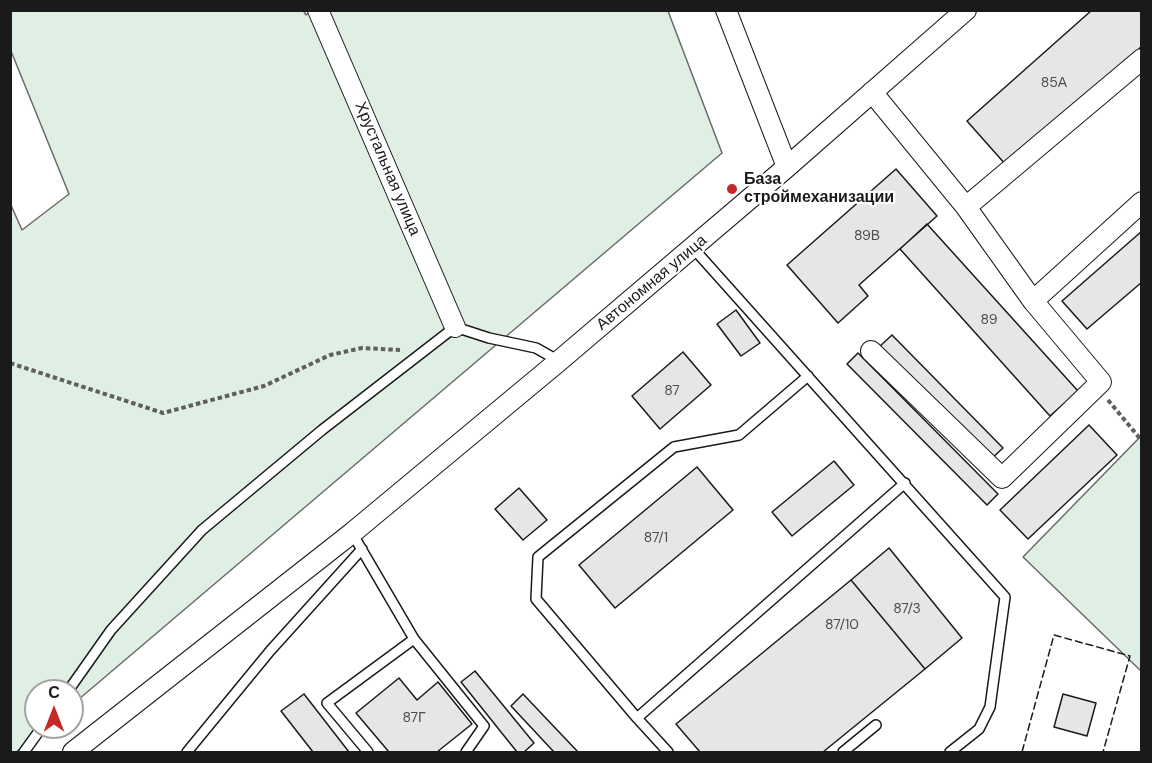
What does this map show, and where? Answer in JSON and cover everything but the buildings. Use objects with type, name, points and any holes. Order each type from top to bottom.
[{"type":"street","name":"Хрустальная улица","points":[[318,10],[455,327]]},
{"type":"street","points":[[726,10],[787,167]]},
{"type":"street","name":"Автономная улица","points":[[73,753],[332,548],[357,541],[559,361],[787,167],[966,10]]},
{"type":"street","points":[[966,207],[1142,59]]},
{"type":"street","points":[[871,351],[1002,478],[1101,382],[1033,301],[966,207],[872,92]]},
{"type":"street","points":[[1033,301],[1142,202]]},
{"type":"lane","points":[[693,248],[1005,597],[990,707],[979,729],[950,753]]},
{"type":"lane","points":[[76,679],[111,630],[202,530],[322,430],[455,327],[489,338],[536,348],[559,361]]},
{"type":"lane","points":[[668,753],[536,599],[538,557],[674,447],[739,435],[808,375]]},
{"type":"lane","points":[[637,718],[905,483]]},
{"type":"lane","points":[[187,753],[357,541],[414,639],[484,726],[466,753]]},
{"type":"lane","points":[[368,753],[327,703],[414,639]]},
{"type":"lane","points":[[843,753],[876,724]]},
{"type":"lane","points":[[24,753],[34,739]]},
{"type":"path","points":[[10,363],[163,413],[264,386],[330,355],[362,348],[422,353]]},
{"type":"path","points":[[1101,382],[1110,404],[1142,441]]},
{"type":"green space","points":[[303,10],[306,15],[312,10],[668,11],[722,153],[84,695],[84,679],[24,679],[24,739],[32,739],[16,752],[10,752],[10,203],[22,230],[69,194],[11,51],[11,11]]},
{"type":"green space","points":[[1141,436],[1141,671],[1023,557]]},
{"type":"fence","points":[[1022,752],[1054,635],[1130,656],[1103,752]]},
{"type":"place","name":"База строймеханизации","points":[[732,189]]}]
